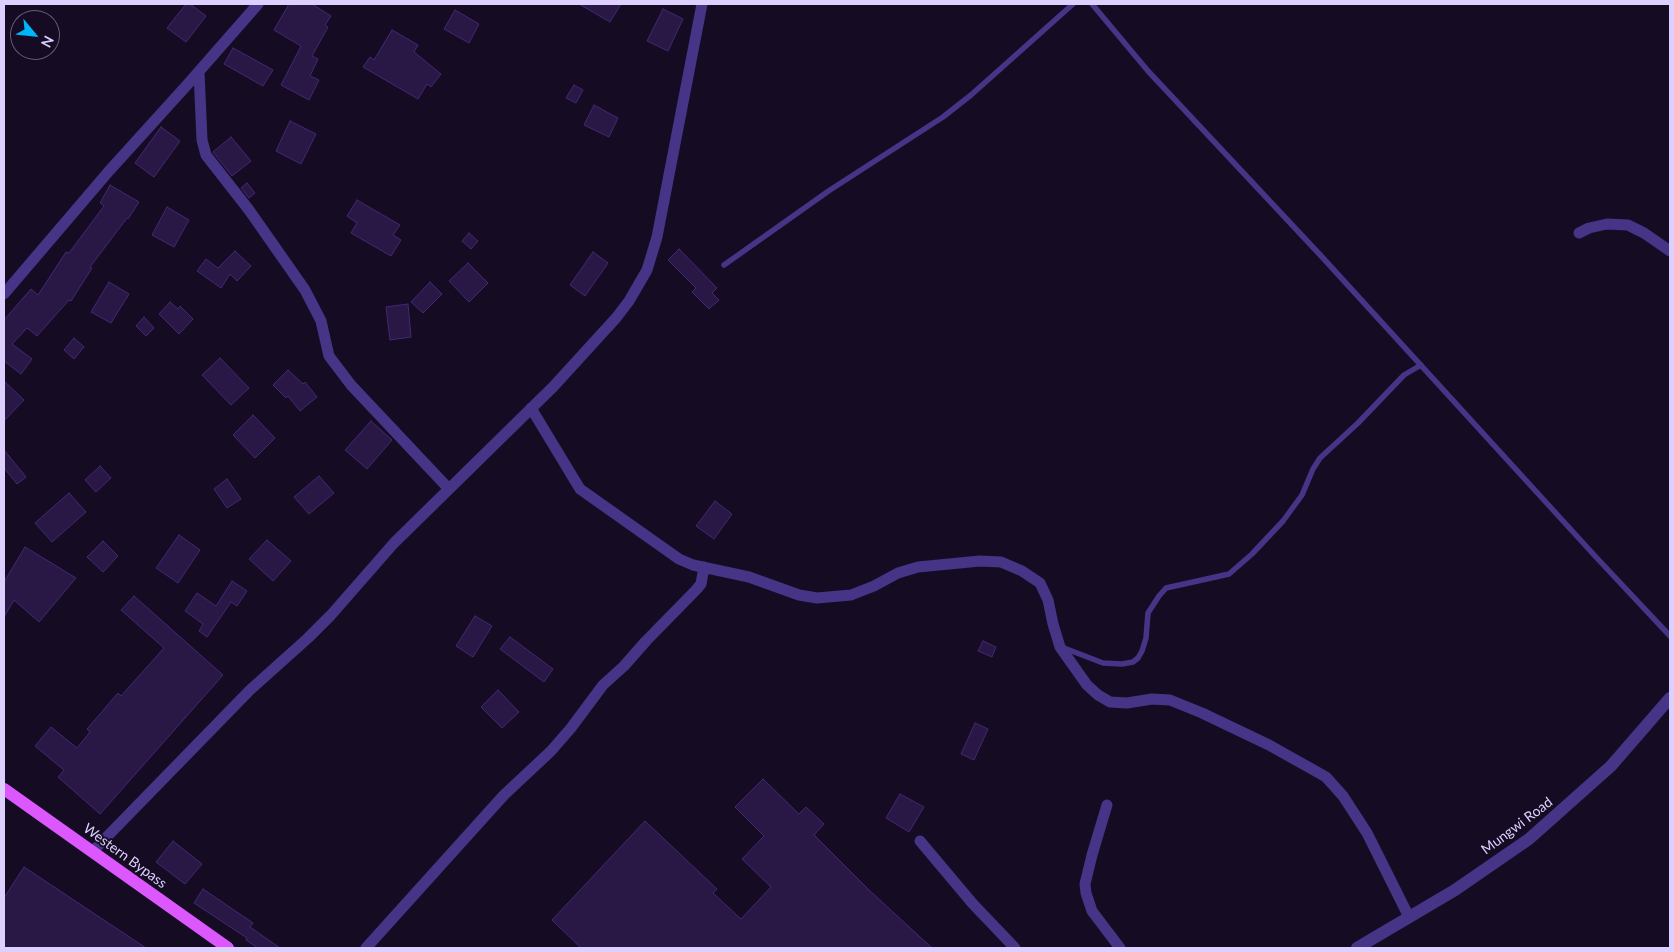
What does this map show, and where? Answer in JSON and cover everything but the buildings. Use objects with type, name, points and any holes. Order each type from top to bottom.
[{"type":"main road","name":"Western Bypass","points":[[4,789],[228,948]]},
{"type":"street","points":[[4,294],[109,171],[258,4]]},
{"type":"street","points":[[93,851],[250,690],[331,615],[384,553],[553,387],[616,318],[640,284],[647,270],[659,228],[702,4]]},
{"type":"street","points":[[199,72],[202,140],[206,155],[249,210],[305,290],[321,321],[329,356],[351,385],[449,488]]},
{"type":"street","points":[[1579,233],[1607,224],[1628,225],[1644,233],[1670,251]]},
{"type":"street","points":[[530,408],[580,489],[679,559],[693,565],[748,577],[799,595],[817,598],[851,595],[874,586],[898,573],[918,567],[980,561],[1001,562],[1022,570],[1040,584],[1048,600],[1052,624],[1060,647],[1087,685],[1098,695],[1110,702],[1127,703],[1161,698],[1170,700],[1269,745],[1326,777],[1343,796],[1367,833],[1409,917]]},
{"type":"street","points":[[366,948],[504,795],[558,743],[603,685],[624,666],[696,590],[701,584],[704,567]]},
{"type":"street","name":"Mungwi Road","points":[[1357,948],[1455,890],[1529,839],[1611,766],[1670,698]]},
{"type":"street","points":[[1107,805],[1085,884],[1087,901],[1092,911],[1120,948]]},
{"type":"street","points":[[920,841],[973,904],[1014,948]]},
{"type":"lane","points":[[724,265],[830,190],[943,117],[971,95],[1073,4]]},
{"type":"lane","points":[[1092,4],[1148,71],[1670,636]]},
{"type":"lane","points":[[1060,647],[1103,662],[1122,664],[1133,662],[1138,658],[1146,638],[1148,613],[1166,588],[1229,574],[1252,554],[1283,521],[1302,495],[1320,458],[1358,423],[1398,381],[1412,369],[1421,365]]}]
